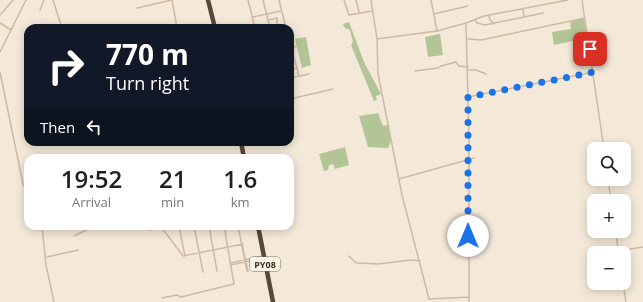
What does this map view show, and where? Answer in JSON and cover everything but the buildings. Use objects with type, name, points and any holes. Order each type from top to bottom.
[{"type":"highway","points":[[208,0],[214,24]]},
{"type":"highway","name":"PY08","points":[[259,230],[273,302]]},
{"type":"street","points":[[0,15],[13,0]]},
{"type":"street","points":[[0,52],[25,1],[21,0]]},
{"type":"street","points":[[40,10],[44,0]]},
{"type":"street","points":[[53,0],[61,24]]},
{"type":"street","points":[[137,8],[172,0],[177,24]]},
{"type":"street","points":[[248,0],[254,24]]},
{"type":"street","points":[[263,0],[269,24]]},
{"type":"street","points":[[279,0],[285,24]]},
{"type":"street","points":[[344,0],[349,15],[359,12],[373,11]]},
{"type":"street","points":[[356,0],[359,12]]},
{"type":"street","points":[[372,0],[377,38],[378,74],[399,179],[429,300],[469,296]]},
{"type":"street","points":[[431,0],[437,32]]},
{"type":"street","points":[[377,38],[437,32],[489,16],[568,0]]},
{"type":"street","points":[[582,0],[594,72],[603,142]]},
{"type":"street","points":[[434,14],[468,6]]},
{"type":"street","points":[[523,9],[524,16]]},
{"type":"street","points":[[253,17],[281,11]]},
{"type":"street","points":[[475,20],[476,23],[485,25],[544,13]]},
{"type":"street","points":[[489,16],[490,20],[494,24]]},
{"type":"street","points":[[268,20],[277,18],[276,24]]},
{"type":"street","points":[[467,38],[481,40],[585,18]]},
{"type":"street","points":[[0,23],[11,30]]},
{"type":"street","points":[[466,23],[468,67],[469,302]]},
{"type":"street","points":[[294,58],[299,76]]},
{"type":"street","points":[[416,71],[438,68],[456,62],[459,66],[468,67]]},
{"type":"street","points":[[468,70],[476,70],[486,74]]},
{"type":"street","points":[[0,72],[24,185]]},
{"type":"street","points":[[468,97],[594,72]]},
{"type":"street","points":[[294,77],[309,74]]},
{"type":"street","points":[[294,98],[333,89]]},
{"type":"street","points":[[399,179],[474,158]]},
{"type":"street","points":[[43,230],[46,265],[54,302]]},
{"type":"street","points":[[74,236],[87,230]]},
{"type":"street","points":[[163,230],[182,256],[242,244]]},
{"type":"street","points":[[180,230],[185,256]]},
{"type":"street","points":[[195,230],[203,272]]},
{"type":"street","points":[[210,230],[217,271]]},
{"type":"street","points":[[162,298],[177,295],[181,296],[234,284],[225,230]]},
{"type":"street","points":[[239,230],[245,261]]},
{"type":"street","points":[[631,249],[643,247]]},
{"type":"street","points":[[46,257],[78,250]]},
{"type":"street","points":[[350,256],[356,263],[378,264],[412,260],[420,261]]},
{"type":"street","points":[[231,264],[264,257]]},
{"type":"street","points":[[624,290],[626,302]]},
{"type":"green space","points":[[584,18],[587,38],[554,45],[552,32],[571,29],[570,22]]},
{"type":"green space","points":[[349,22],[364,62],[381,94],[376,96],[377,100],[374,101],[351,45],[353,42],[350,30],[345,28],[343,24]]},
{"type":"green space","points":[[440,34],[443,55],[428,57],[425,37]]},
{"type":"green space","points":[[306,37],[311,65],[302,68],[295,39]]},
{"type":"green space","points":[[378,113],[383,126],[388,125],[391,141],[388,148],[368,147],[359,116]]},
{"type":"green space","points":[[345,147],[349,165],[335,169],[333,164],[329,165],[328,170],[324,171],[319,154]]},
{"type":"route","points":[[468,236],[468,97],[490,94],[594,72],[590,49]]}]
